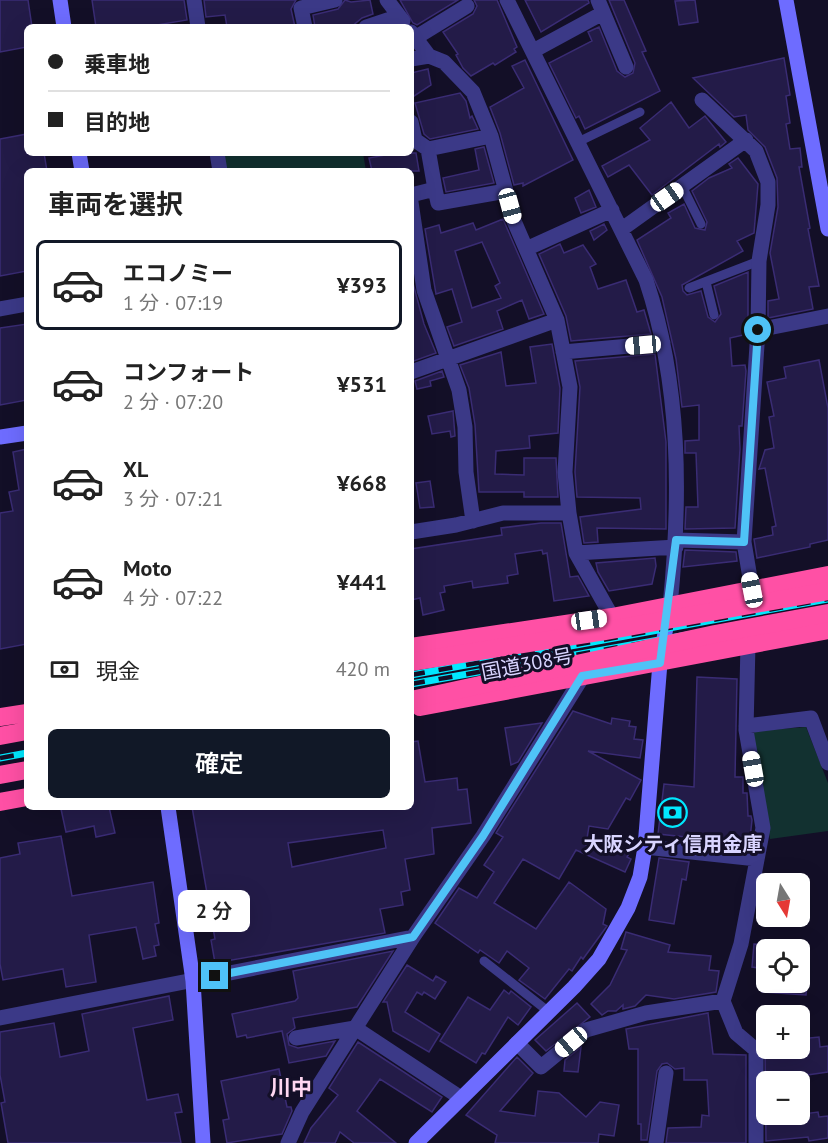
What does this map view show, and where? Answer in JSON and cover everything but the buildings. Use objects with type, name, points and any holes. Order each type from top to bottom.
[{"type":"highway","name":"国道308号","points":[[414,647],[612,617],[828,575]]},
{"type":"highway","points":[[414,662],[828,591]]},
{"type":"highway","points":[[414,699],[639,650],[828,613]]},
{"type":"highway","name":"国道308号","points":[[414,707],[828,630]]},
{"type":"highway","points":[[0,708],[24,704]]},
{"type":"highway","points":[[0,717],[24,713]]},
{"type":"highway","points":[[0,736],[24,732]]},
{"type":"highway","points":[[0,775],[24,771]]},
{"type":"highway","points":[[0,794],[24,790]]},
{"type":"highway","points":[[0,802],[24,798]]},
{"type":"street","points":[[60,0],[64,24]]},
{"type":"street","points":[[194,0],[198,24]]},
{"type":"street","points":[[304,24],[301,8],[335,0]]},
{"type":"street","points":[[387,0],[405,24]]},
{"type":"street","points":[[416,1143],[549,1012],[599,959],[615,935],[640,877],[645,847],[660,663],[670,606],[676,543],[678,490],[673,418],[663,343],[646,280],[507,0]]},
{"type":"street","points":[[786,0],[825,197],[828,229]]},
{"type":"street","points":[[414,26],[467,6]]},
{"type":"street","points":[[533,51],[600,6],[626,67]]},
{"type":"street","points":[[414,36],[429,56]]},
{"type":"street","points":[[414,58],[429,56],[444,62],[473,92],[491,136],[514,221],[557,320],[570,387],[565,472],[576,553],[612,617]]},
{"type":"street","points":[[702,100],[746,140],[760,157],[768,182],[768,205],[759,261],[758,330],[744,542],[752,590]]},
{"type":"street","points":[[414,136],[415,140],[428,149],[438,203],[506,191]]},
{"type":"street","points":[[428,149],[491,136]]},
{"type":"street","points":[[622,229],[746,140]]},
{"type":"street","points":[[414,194],[435,189]]},
{"type":"street","points":[[526,249],[612,210]]},
{"type":"street","points":[[414,239],[416,264],[450,358],[465,427],[466,472],[472,521]]},
{"type":"street","points":[[0,309],[24,305]]},
{"type":"street","points":[[758,330],[828,316]]},
{"type":"street","points":[[414,371],[557,320]]},
{"type":"street","points":[[563,352],[663,343]]},
{"type":"street","points":[[0,437],[24,433]]},
{"type":"street","points":[[414,531],[503,513],[569,513]]},
{"type":"street","points":[[576,553],[676,543],[744,542]]},
{"type":"street","points":[[748,645],[746,726],[763,828],[741,944],[723,1001],[736,1033],[756,1050],[756,1143]]},
{"type":"street","points":[[288,1143],[302,1112],[413,937],[483,836],[582,676]]},
{"type":"street","points":[[746,726],[811,718],[828,763]]},
{"type":"street","points":[[168,810],[193,981],[203,1143]]},
{"type":"street","points":[[645,847],[757,859]]},
{"type":"street","points":[[0,1018],[413,937]]},
{"type":"street","points":[[517,1043],[541,1067],[586,1029],[646,1013],[723,1001]]},
{"type":"street","points":[[296,1038],[355,1028],[462,1098]]},
{"type":"street","points":[[656,1143],[666,1073]]},
{"type":"lane","points":[[578,142],[640,112]]},
{"type":"lane","points":[[682,186],[701,224]]},
{"type":"lane","points":[[689,288],[759,261]]},
{"type":"lane","points":[[706,282],[714,315]]},
{"type":"lane","points":[[484,961],[549,1012]]},
{"type":"green space","points":[[223,156],[364,156],[366,168],[225,168]]},
{"type":"green space","points":[[806,727],[828,783],[828,831],[770,839],[752,737],[755,731]]},
{"type":"railway","points":[[414,674],[828,599]]},
{"type":"railway","points":[[414,683],[828,610]]},
{"type":"railway","points":[[0,758],[24,754]]},
{"type":"place","name":"大阪シティ信用金庫","points":[[673,813]]},
{"type":"district","name":"川中","points":[[291,1088]]},
{"type":"route","points":[[215,976],[413,937],[483,836],[582,676],[660,663],[670,606],[676,540],[744,542],[758,330]]}]
